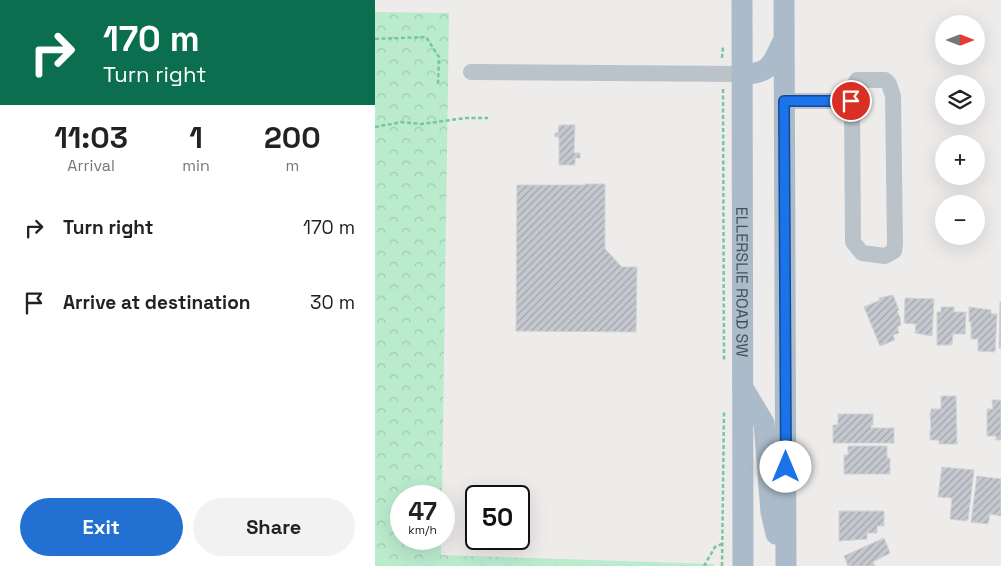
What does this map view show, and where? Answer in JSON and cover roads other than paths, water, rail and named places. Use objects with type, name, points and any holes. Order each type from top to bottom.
[{"type":"main road","name":"ELLERSLIE ROAD SW","points":[[742,0],[743,566]]},
{"type":"main road","points":[[784,0],[786,566]]},
{"type":"main road","points":[[743,74],[762,72],[767,69],[775,58],[783,39]]},
{"type":"main road","points":[[743,388],[764,423],[771,512],[782,566]]},
{"type":"lane","points":[[471,72],[743,74]]},
{"type":"lane","points":[[857,80],[885,80],[889,84],[893,96],[895,244],[894,251],[885,256],[862,254],[853,242],[851,101],[853,87],[857,80]]},
{"type":"lane","points":[[784,101],[851,101]]}]
